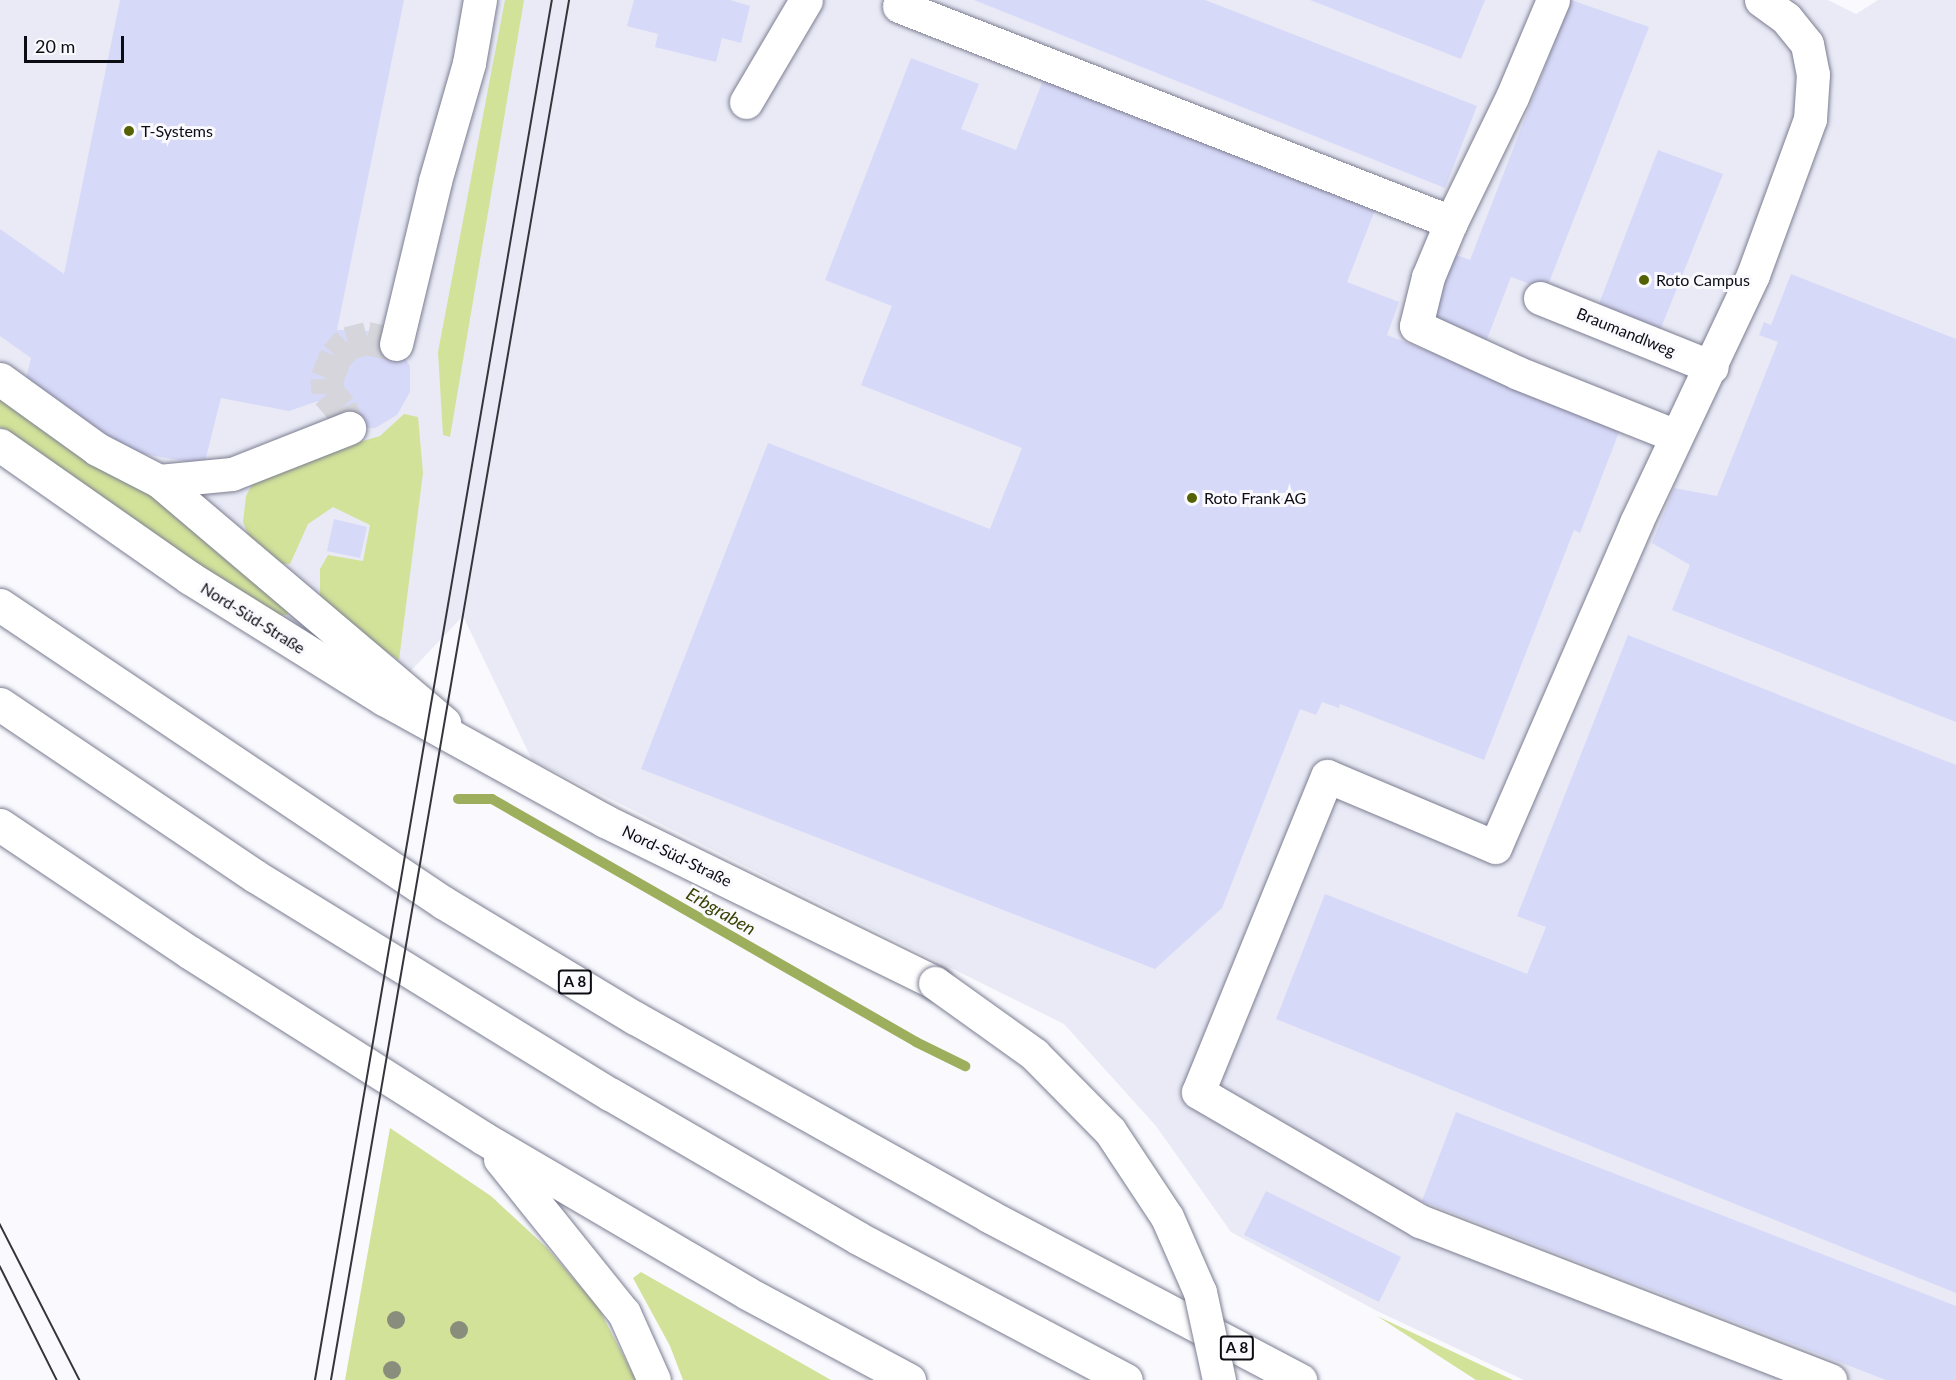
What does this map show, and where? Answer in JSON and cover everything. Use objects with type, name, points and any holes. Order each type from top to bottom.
[{"type":"main road","points":[[396,344],[435,182],[469,63],[480,0]]},
{"type":"main road","points":[[746,102],[806,0]]},
{"type":"main road","points":[[1553,0],[1512,97],[1451,222],[1428,277],[1416,326],[1518,373],[1676,436]]},
{"type":"main road","points":[[1761,0],[1786,18],[1807,44],[1813,75],[1813,99],[1797,158],[1753,275],[1712,367],[1676,436],[1495,847],[1327,776],[1198,1092],[1420,1221],[1830,1380]]},
{"type":"main road","points":[[899,6],[1451,222]]},
{"type":"main road","name":"Braumandlweg","points":[[1540,298],[1712,367]]},
{"type":"main road","points":[[0,379],[97,449],[159,482],[475,750]]},
{"type":"main road","points":[[159,482],[232,474],[349,428]]},
{"type":"main road","name":"Nord-Süd-Straße","points":[[0,445],[272,631],[475,750],[605,821],[935,983],[1034,1054],[1110,1131],[1167,1217],[1200,1292],[1219,1380]]},
{"type":"main road","name":"A 8","points":[[0,605],[434,896],[635,1018],[1010,1227],[1300,1380]]},
{"type":"main road","points":[[0,704],[255,876],[610,1094],[858,1238],[1126,1380]]},
{"type":"main road","points":[[0,825],[189,952],[483,1138],[747,1293],[909,1380]]},
{"type":"main road","points":[[483,1138],[624,1313],[654,1380]]},
{"type":"shaded area","points":[[0,0],[1828,0],[1856,14],[1878,0],[1956,0],[1956,1380],[1524,1380],[1377,1311],[1231,1232],[1156,1126],[1064,1024],[532,760],[463,616],[384,699],[0,445]]},
{"type":"green space","points":[[505,0],[524,0],[450,437],[443,435],[438,352]]},
{"type":"green space","points":[[0,390],[164,503],[290,609],[287,615],[277,615],[133,522],[0,427]]},
{"type":"green space","points":[[404,414],[418,417],[423,473],[399,660],[369,641],[320,599],[320,569],[328,555],[363,561],[370,525],[333,507],[308,524],[290,564],[284,564],[274,561],[249,537],[243,522],[246,496],[253,483],[339,448],[380,436]]},
{"type":"green space","points":[[390,1128],[491,1196],[547,1248],[598,1307],[636,1380],[345,1380]]},
{"type":"green space","points":[[641,1272],[831,1380],[683,1380],[670,1346],[633,1278]]},
{"type":"green space","points":[[1377,1316],[1513,1380],[1476,1380]]},
{"type":"building","name":"T-Systems","points":[[120,0],[404,0],[337,330],[374,331],[396,344],[410,366],[410,392],[397,415],[375,428],[349,428],[326,415],[318,401],[289,411],[221,398],[204,465],[96,445],[23,391],[31,358],[0,336],[0,229],[64,274]]},
{"type":"building","points":[[634,0],[730,0],[750,6],[741,43],[722,38],[716,62],[655,47],[658,34],[627,26]]},
{"type":"building","points":[[974,0],[1205,0],[1477,106],[1445,188]]},
{"type":"building","points":[[1310,0],[1485,0],[1461,59]]},
{"type":"building","points":[[1571,0],[1649,27],[1546,290],[1511,277],[1485,344],[1422,319],[1448,252],[1470,260]]},
{"type":"building","name":"Roto Frank AG","points":[[911,58],[979,84],[961,129],[1016,150],[1045,75],[1377,205],[1347,282],[1399,302],[1387,335],[1621,427],[1580,533],[1574,530],[1484,760],[1340,704],[1339,708],[1322,702],[1316,715],[1300,709],[1222,908],[1155,969],[641,769],[768,443],[990,529],[1022,448],[861,385],[892,306],[825,280]]},
{"type":"building","points":[[1658,150],[1723,174],[1659,333],[1597,309]]},
{"type":"building","points":[[1791,274],[1956,339],[1956,722],[1672,610],[1690,565],[1652,543],[1674,488],[1717,496],[1778,342],[1759,335],[1764,322],[1771,325]]},
{"type":"building","points":[[334,519],[367,527],[360,558],[327,551]]},
{"type":"building","points":[[1628,635],[1956,765],[1956,1293],[1276,1019],[1325,894],[1527,974],[1546,927],[1517,916]]},
{"type":"building","points":[[1456,1112],[1956,1306],[1956,1380],[1886,1380],[1422,1201]]},
{"type":"building","points":[[1266,1191],[1401,1257],[1379,1302],[1244,1235]]},
{"type":"waterway","name":"Erbgraben","points":[[458,799],[492,799],[916,1042],[965,1066]]},
{"type":"tunnel","points":[[349,428],[341,408],[328,393],[327,378],[336,356],[348,343],[367,338],[396,344]]},
{"type":"tram line","points":[[315,1380],[552,0]]},
{"type":"tram line","points":[[331,1380],[569,0]]},
{"type":"tram line","points":[[0,1224],[80,1380]]},
{"type":"tram line","points":[[0,1266],[57,1380]]},
{"type":"place","name":"T-Systems","points":[[129,131]]},
{"type":"place","name":"Roto Campus","points":[[1644,280]]},
{"type":"place","name":"Roto Frank AG","points":[[1192,498]]}]
